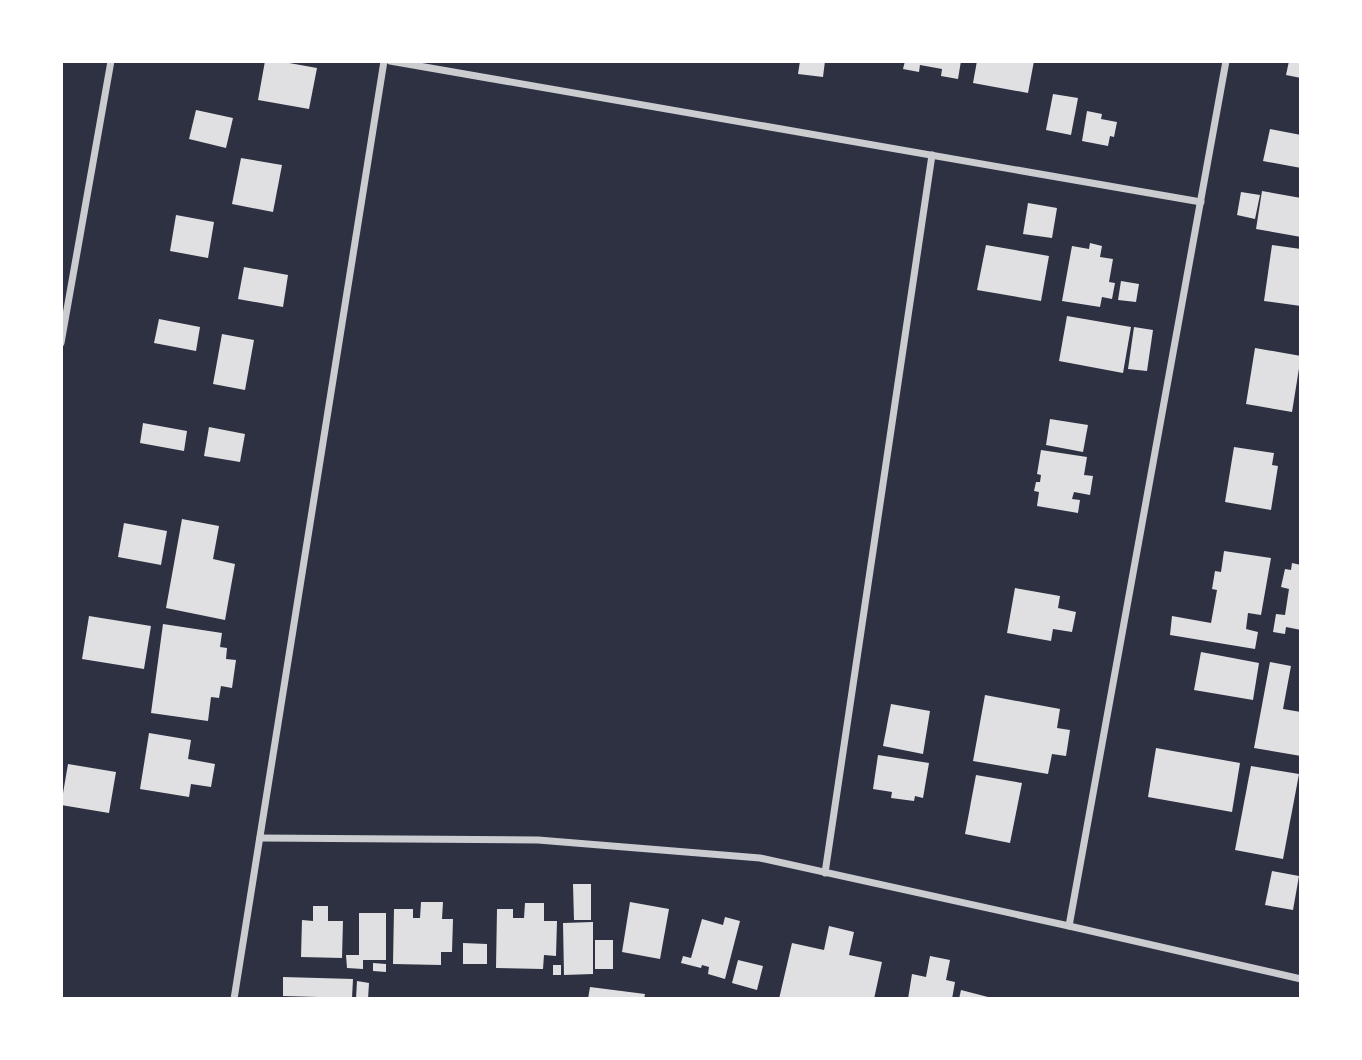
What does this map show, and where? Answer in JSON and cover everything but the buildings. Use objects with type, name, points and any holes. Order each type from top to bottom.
[{"type":"street","points":[[61,343],[111,61]]},
{"type":"street","points":[[234,999],[384,61]]},
{"type":"street","points":[[390,61],[1201,202]]},
{"type":"street","points":[[1069,926],[1226,61]]},
{"type":"street","points":[[825,873],[932,155]]},
{"type":"street","points":[[260,838],[538,839],[760,859],[1301,979]]}]
